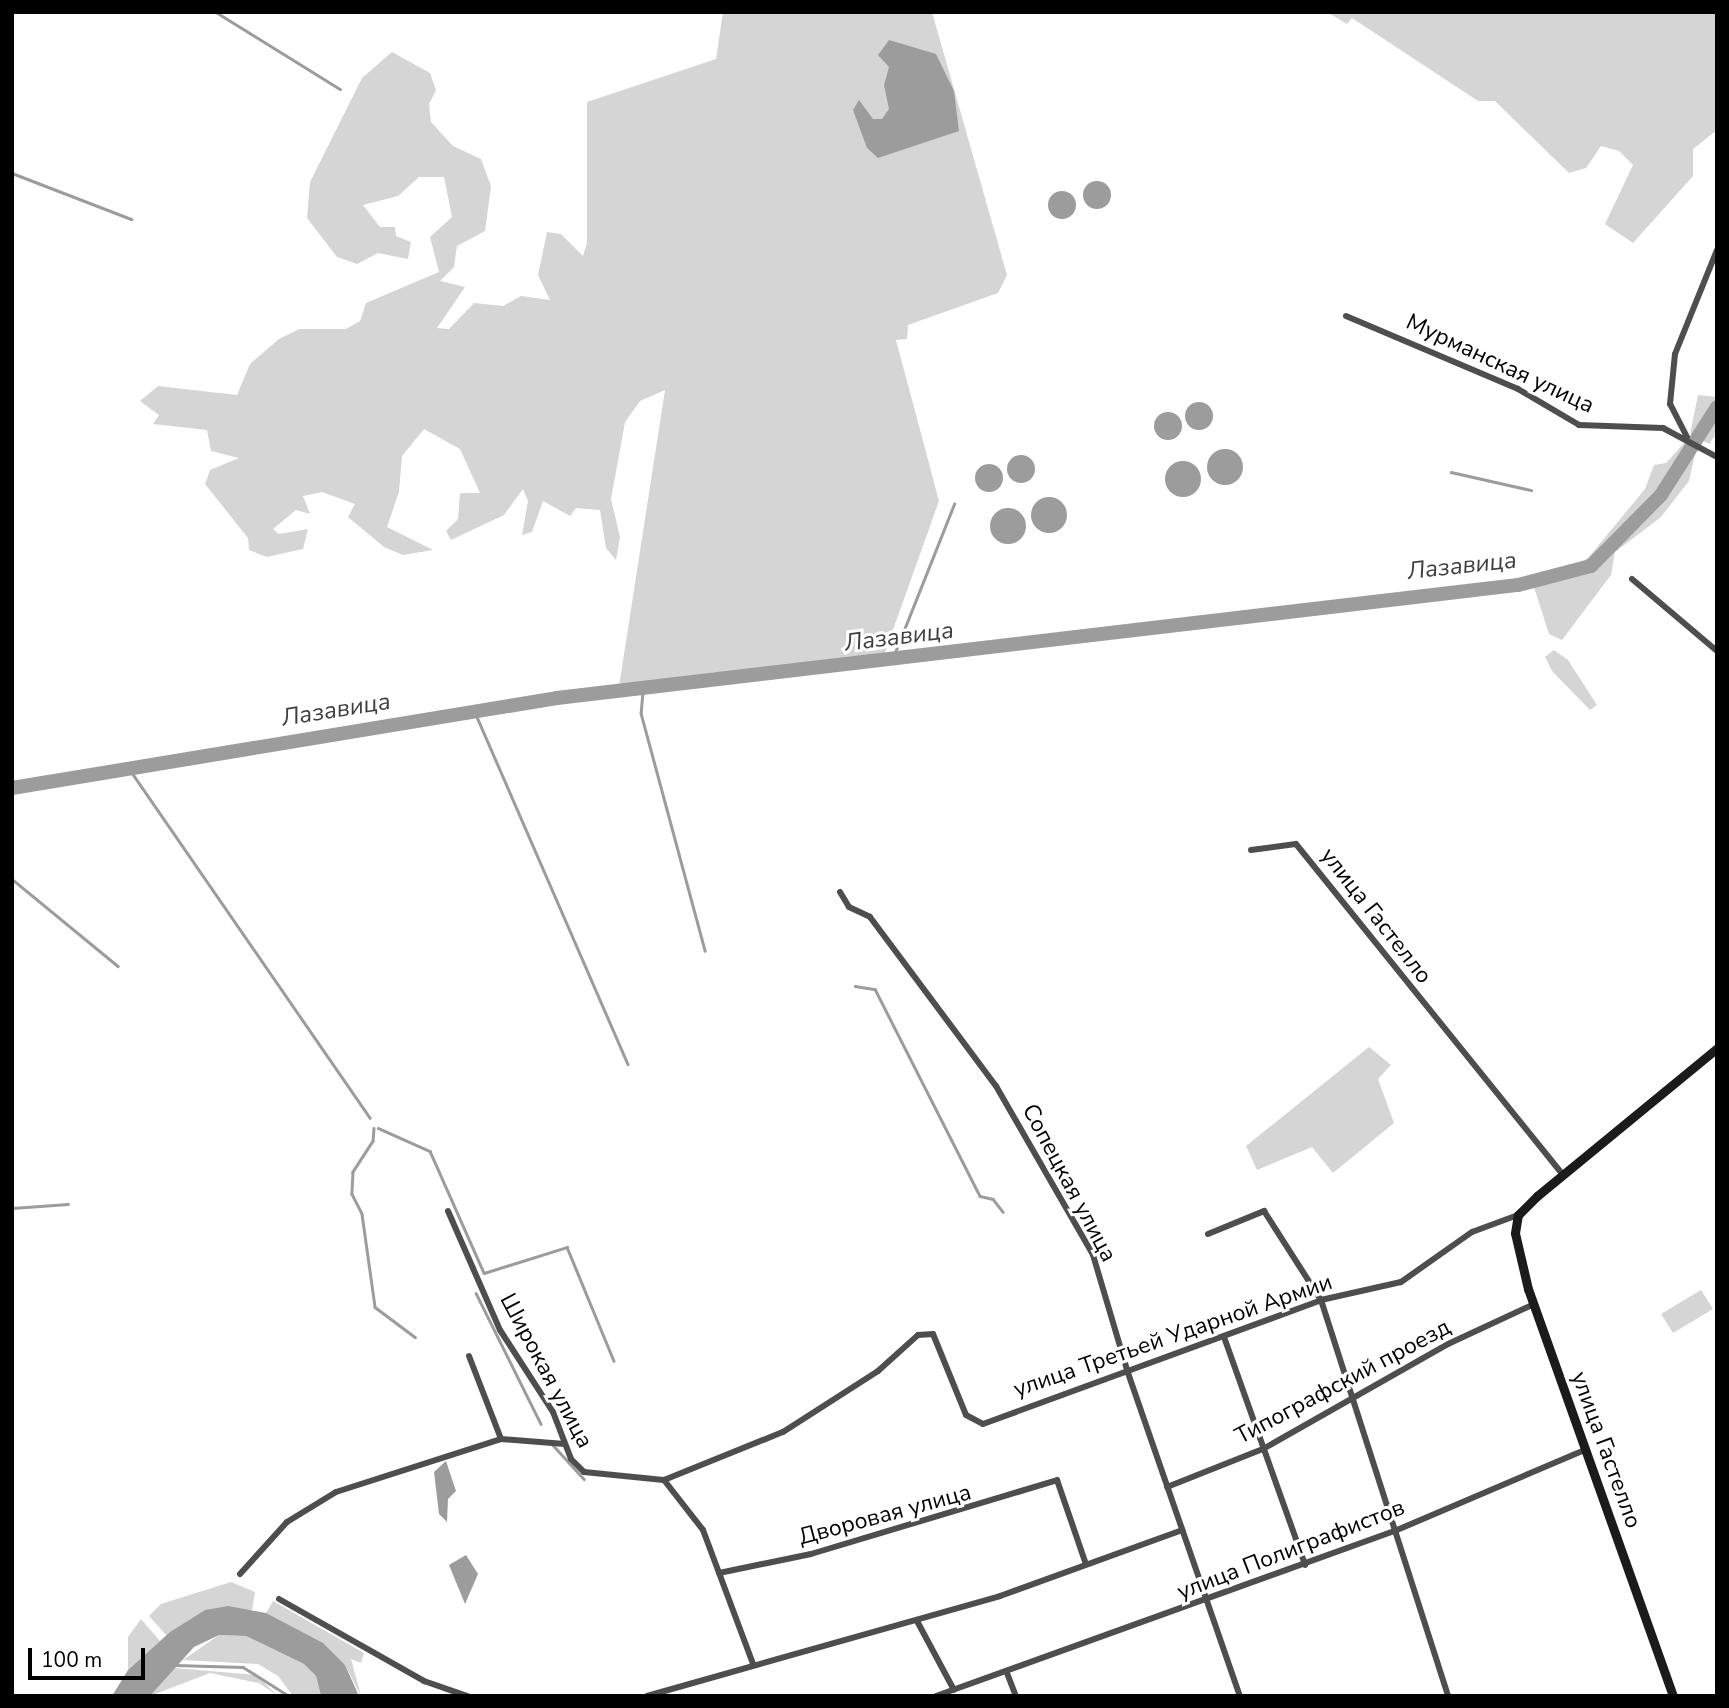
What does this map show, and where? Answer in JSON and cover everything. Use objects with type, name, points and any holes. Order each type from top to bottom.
[{"type":"main road","name":"улица Третьей Ударной Армии","points":[[1518,1215],[1717,1048]]},
{"type":"main road","name":"улица Гастелло","points":[[1518,1215],[1516,1248],[1534,1304],[1673,1696]]},
{"type":"street","points":[[1687,438],[1674,421],[1670,404],[1675,354],[1717,250]]},
{"type":"street","name":"Мурманская улица","points":[[1346,316],[1518,389],[1579,425],[1644,425],[1687,438],[1717,457]]},
{"type":"street","points":[[1632,579],[1717,651]]},
{"type":"street","name":"улица Гастелло","points":[[1251,850],[1296,844],[1563,1175]]},
{"type":"street","name":"Сопецкая улица","points":[[840,892],[849,907],[870,917],[1020,1126],[1093,1255],[1128,1373],[1240,1696]]},
{"type":"street","name":"Широкая улица","points":[[448,1211],[500,1330],[553,1412],[565,1444],[584,1472],[664,1480],[783,1432],[878,1371],[918,1335],[933,1334],[966,1415],[983,1424]]},
{"type":"street","points":[[1208,1234],[1264,1211],[1321,1300],[1355,1398],[1448,1696]]},
{"type":"street","name":"улица Третьей Ударной Армии","points":[[983,1424],[1321,1300],[1401,1282],[1472,1231],[1518,1215]]},
{"type":"street","name":"Типографский проезд","points":[[1167,1487],[1263,1449],[1448,1344],[1534,1304]]},
{"type":"street","points":[[1224,1337],[1304,1565]]},
{"type":"street","points":[[469,1356],[501,1438]]},
{"type":"street","points":[[240,1574],[307,1506],[439,1455],[501,1438],[565,1444]]},
{"type":"street","name":"улица Полиграфистов","points":[[954,1690],[1207,1601],[1397,1530],[1585,1450]]},
{"type":"street","points":[[664,1480],[703,1530],[753,1664]]},
{"type":"street","name":"Дворовая улица","points":[[719,1573],[811,1554],[1057,1480],[1086,1564]]},
{"type":"street","points":[[647,1696],[753,1664],[917,1621],[1182,1530]]},
{"type":"street","points":[[279,1599],[424,1681],[467,1696]]},
{"type":"street","points":[[917,1621],[954,1690],[936,1696]]},
{"type":"street","points":[[1006,1673],[1016,1696]]},
{"type":"shaded area","points":[[723,12],[932,12],[1007,275],[998,293],[908,325],[907,339],[896,340],[939,501],[884,655],[618,693],[665,390],[640,401],[625,422],[611,499],[620,537],[616,560],[606,548],[600,510],[576,508],[570,516],[543,501],[532,532],[522,535],[528,501],[523,489],[504,515],[451,540],[446,531],[458,519],[460,493],[480,493],[460,449],[424,429],[402,456],[399,492],[387,527],[433,550],[403,555],[384,547],[348,517],[355,504],[322,492],[303,496],[310,514],[296,510],[273,529],[279,534],[308,529],[303,549],[267,557],[249,550],[248,538],[205,484],[210,470],[239,458],[211,451],[207,430],[153,424],[159,415],[140,401],[158,386],[237,395],[250,364],[279,339],[299,329],[346,329],[360,321],[366,303],[439,272],[430,237],[452,217],[444,177],[419,177],[398,196],[363,205],[380,227],[395,227],[396,236],[411,242],[408,259],[378,253],[357,264],[337,257],[307,218],[310,182],[362,78],[392,52],[430,73],[436,90],[429,104],[431,122],[453,146],[481,159],[491,186],[485,231],[457,246],[454,267],[440,281],[465,287],[437,328],[449,329],[474,303],[503,306],[521,296],[550,300],[538,275],[547,232],[561,234],[583,256],[587,243],[587,102],[716,59]]},
{"type":"shaded area","points":[[1327,12],[1717,12],[1717,130],[1693,149],[1693,176],[1633,243],[1605,224],[1633,165],[1619,151],[1601,146],[1586,168],[1569,173],[1495,101],[1478,101],[1352,18],[1347,24]]},
{"type":"shaded area","points":[[889,40],[936,54],[954,91],[959,131],[878,158],[867,148],[853,110],[859,100],[873,119],[882,119],[889,109],[884,85],[889,67],[878,55]]},
{"type":"shaded area","points":[[1097,181],[1107,185],[1111,195],[1107,205],[1097,209],[1087,205],[1083,195],[1087,185]]},
{"type":"shaded area","points":[[1062,191],[1072,195],[1076,205],[1072,215],[1062,219],[1052,215],[1048,205],[1052,195]]},
{"type":"shaded area","points":[[1698,395],[1717,397],[1717,433],[1709,444],[1690,434]]},
{"type":"shaded area","points":[[1199,402],[1209,406],[1213,416],[1209,426],[1199,430],[1189,426],[1185,416],[1189,406]]},
{"type":"shaded area","points":[[1168,412],[1178,416],[1182,426],[1178,436],[1168,440],[1158,436],[1154,426],[1158,416]]},
{"type":"shaded area","points":[[1685,442],[1696,450],[1689,481],[1661,517],[1615,552],[1611,575],[1562,640],[1549,634],[1531,578],[1542,571],[1559,574],[1588,558],[1645,489],[1654,465],[1666,463]]},
{"type":"shaded area","points":[[1225,449],[1237,455],[1243,467],[1237,479],[1225,485],[1213,479],[1207,467],[1213,455]]},
{"type":"shaded area","points":[[1021,455],[1031,459],[1035,469],[1031,479],[1021,483],[1011,479],[1007,469],[1011,459]]},
{"type":"shaded area","points":[[1183,461],[1195,467],[1201,479],[1195,491],[1183,497],[1171,491],[1165,479],[1171,467]]},
{"type":"shaded area","points":[[989,464],[999,468],[1003,478],[999,488],[989,492],[979,488],[975,478],[979,468]]},
{"type":"shaded area","points":[[1049,497],[1061,503],[1067,515],[1061,527],[1049,533],[1037,527],[1031,515],[1037,503]]},
{"type":"shaded area","points":[[1008,508],[1020,514],[1026,526],[1020,538],[1008,544],[996,538],[990,526],[996,514]]},
{"type":"shaded area","points":[[1554,650],[1568,660],[1597,705],[1590,710],[1552,671],[1545,657]]},
{"type":"shaded area","points":[[1369,1047],[1391,1065],[1378,1079],[1394,1123],[1333,1173],[1312,1147],[1257,1170],[1246,1146]]},
{"type":"shaded area","points":[[1701,1290],[1713,1309],[1673,1333],[1661,1314]]},
{"type":"shaded area","points":[[446,1461],[456,1491],[448,1499],[447,1522],[439,1514],[434,1472]]},
{"type":"shaded area","points":[[466,1555],[478,1574],[465,1604],[449,1565]]},
{"type":"shaded area","points":[[231,1582],[255,1592],[252,1610],[205,1610],[166,1635],[149,1616],[161,1604]]},
{"type":"shaded area","points":[[273,1601],[364,1653],[361,1663],[351,1659],[361,1696],[345,1665],[266,1613]]},
{"type":"shaded area","points":[[228,1606],[266,1613],[323,1643],[345,1665],[359,1696],[321,1696],[316,1676],[304,1664],[246,1636],[219,1635],[194,1647],[150,1696],[112,1696],[128,1670],[170,1632],[205,1610]]},
{"type":"shaded area","points":[[141,1619],[160,1641],[128,1670],[128,1637]]},
{"type":"shaded area","points":[[219,1635],[246,1636],[304,1664],[316,1676],[321,1696],[293,1696],[278,1676],[258,1664],[183,1660]]},
{"type":"shaded area","points":[[175,1668],[256,1675],[278,1696],[259,1683],[210,1673],[150,1696]]},
{"type":"waterway","points":[[216,12],[340,89]]},
{"type":"waterway","points":[[12,173],[131,219]]},
{"type":"waterway","name":"Лазавица","points":[[12,788],[557,698],[1518,585],[1591,566],[1661,495],[1717,407]]},
{"type":"waterway","points":[[1451,472],[1531,490]]},
{"type":"waterway","points":[[892,660],[954,504]]},
{"type":"waterway","points":[[643,692],[641,713],[705,951]]},
{"type":"waterway","points":[[474,710],[628,1064]]},
{"type":"waterway","points":[[128,767],[370,1118]]},
{"type":"waterway","points":[[12,879],[118,966]]},
{"type":"waterway","points":[[855,986],[875,989],[980,1196],[993,1199],[1003,1212]]},
{"type":"waterway","points":[[374,1128],[373,1141],[353,1172],[352,1194],[362,1214],[375,1307],[415,1337]]},
{"type":"waterway","points":[[378,1128],[430,1151],[484,1273],[567,1247],[614,1361]]},
{"type":"waterway","points":[[12,1208],[68,1204]]},
{"type":"waterway","points":[[476,1293],[541,1424]]},
{"type":"waterway","points":[[553,1445],[584,1479]]},
{"type":"waterway","points":[[175,1665],[243,1667],[289,1696]]}]
